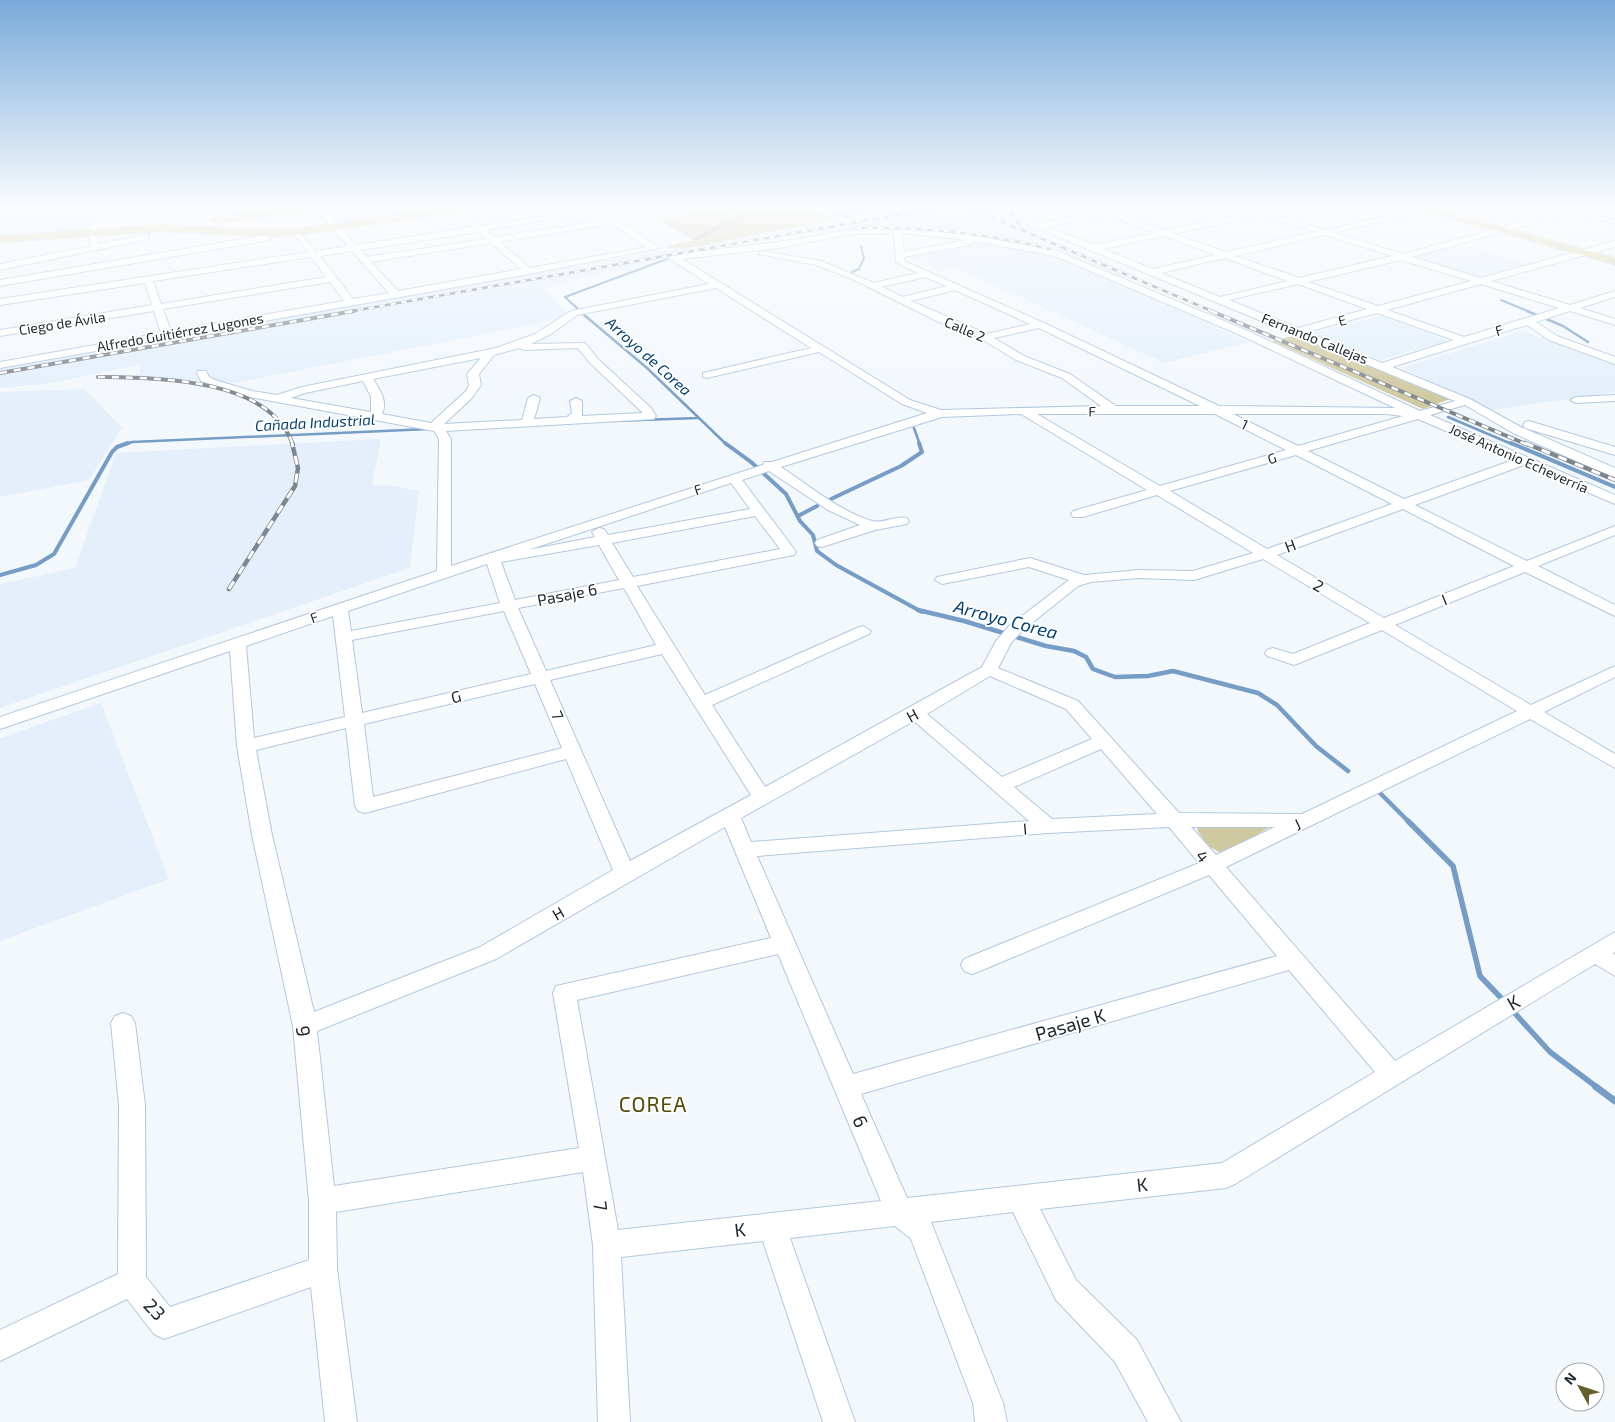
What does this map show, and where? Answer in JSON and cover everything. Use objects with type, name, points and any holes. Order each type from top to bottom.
[{"type":"street","points":[[0,283],[63,272]]},
{"type":"street","points":[[0,302],[192,272]]},
{"type":"street","points":[[327,272],[350,302]]},
{"type":"street","points":[[376,272],[395,294]]},
{"type":"street","name":"Alfredo Guitiérrez Lugones","points":[[0,364],[528,272]]},
{"type":"street","points":[[697,272],[818,350],[858,371],[906,402],[942,413]]},
{"type":"street","name":"Calle 2","points":[[840,272],[943,320],[986,337],[1020,358],[1066,376],[1115,411]]},
{"type":"street","name":"1","points":[[922,272],[1040,325],[1217,410],[1615,611]]},
{"type":"street","points":[[1100,272],[1187,309],[1335,272]]},
{"type":"street","name":"Fernando Callejas","points":[[1153,272],[1466,401],[1517,430],[1613,470]]},
{"type":"street","points":[[1273,272],[1464,341]]},
{"type":"street","points":[[1452,272],[1615,322]]},
{"type":"street","name":"E","points":[[1299,331],[1512,272]]},
{"type":"street","points":[[872,286],[926,274]]},
{"type":"street","points":[[148,279],[167,335]]},
{"type":"street","name":"Ciego de Ávila","points":[[0,333],[332,279]]},
{"type":"street","points":[[278,399],[302,390],[490,353],[530,342],[562,323],[574,313],[717,285]]},
{"type":"street","points":[[902,300],[956,288]]},
{"type":"street","name":"F","points":[[1382,366],[1615,294]]},
{"type":"street","name":"José Antonio Echeverría","points":[[1187,309],[1244,333],[1523,461],[1615,500]]},
{"type":"street","points":[[1531,321],[1553,338],[1615,361]]},
{"type":"street","points":[[986,337],[1040,325]]},
{"type":"street","points":[[202,373],[205,379],[211,382],[278,399],[436,427],[650,416],[647,410],[594,361],[581,345],[516,346]]},
{"type":"street","points":[[707,375],[818,350]]},
{"type":"street","points":[[436,427],[447,412],[462,403],[472,393],[476,385],[473,374],[490,353]]},
{"type":"street","points":[[366,378],[379,402],[379,412],[374,417]]},
{"type":"street","points":[[527,423],[534,398]]},
{"type":"street","points":[[1576,400],[1615,398]]},
{"type":"street","name":"G","points":[[1078,514],[1466,401]]},
{"type":"street","points":[[570,421],[578,414],[576,402]]},
{"type":"street","points":[[900,424],[905,413],[906,402]]},
{"type":"street","name":"F","points":[[0,723],[769,465],[900,424],[942,413],[1023,410],[1386,410],[1423,414]]},
{"type":"street","name":"2","points":[[1023,410],[1157,492],[1385,623],[1615,762]]},
{"type":"street","points":[[1482,410],[1615,451]]},
{"type":"street","points":[[436,427],[445,439],[444,573]]},
{"type":"street","name":"H","points":[[305,1026],[488,954],[626,873],[915,713],[989,670],[1010,635],[1049,600],[1073,583],[1139,574],[1194,576],[1265,554],[1523,461]]},
{"type":"street","points":[[769,465],[833,507],[872,526]]},
{"type":"street","points":[[492,557],[508,558],[604,542],[760,511],[734,478]]},
{"type":"street","name":"Pasaje 6","points":[[345,637],[789,552],[760,511]]},
{"type":"street","points":[[822,543],[872,526],[902,521]]},
{"type":"street","points":[[594,523],[666,648],[762,797]]},
{"type":"street","name":"I","points":[[1273,653],[1294,660],[1615,530]]},
{"type":"street","name":"7","points":[[492,557],[509,605],[626,873]]},
{"type":"street","points":[[942,580],[1030,562],[1085,580]]},
{"type":"street","points":[[340,608],[356,720],[365,806],[573,751]]},
{"type":"street","points":[[702,703],[863,631]]},
{"type":"street","name":"9","points":[[238,643],[246,746],[262,835],[305,1026],[322,1201],[323,1269],[341,1422]]},
{"type":"street","name":"G","points":[[246,746],[666,648]]},
{"type":"street","name":"4","points":[[989,670],[1072,705],[1174,820],[1211,866],[1393,1076]]},
{"type":"street","name":"J","points":[[972,965],[1211,866],[1615,671]]},
{"type":"street","points":[[915,713],[1048,826]]},
{"type":"street","points":[[1000,785],[1104,741]]},
{"type":"street","name":"6","points":[[730,816],[899,1211],[921,1230],[988,1403],[991,1422]]},
{"type":"street","name":"I","points":[[745,850],[1048,826],[1174,820],[1306,820]]},
{"type":"street","name":"K","points":[[607,1245],[1226,1175],[1615,941]]},
{"type":"street","name":"7","points":[[614,1422],[607,1245],[594,1158],[564,993],[784,944]]},
{"type":"street","points":[[1596,953],[1615,967]]},
{"type":"street","name":"Pasaje K","points":[[846,1087],[1293,960]]},
{"type":"street","points":[[0,1346],[132,1282],[132,1105],[124,1023]]},
{"type":"street","points":[[322,1201],[594,1158]]},
{"type":"street","points":[[1020,1198],[1066,1290],[1126,1351],[1165,1422]]},
{"type":"street","points":[[772,1226],[839,1422]]},
{"type":"street","name":"23","points":[[132,1282],[164,1324],[323,1269]]},
{"type":"shaded area","points":[[537,272],[607,272],[543,288],[570,317],[233,383],[140,377],[139,365],[45,384],[0,388],[0,366]]},
{"type":"shaded area","points":[[967,272],[1091,272],[1249,342],[1164,363]]},
{"type":"shaded area","points":[[1107,272],[1130,272],[1138,276],[1123,279]]},
{"type":"shaded area","points":[[1463,272],[1501,272],[1482,278]]},
{"type":"shaded area","points":[[1381,316],[1449,341],[1380,360],[1313,333]]},
{"type":"shaded area","points":[[1523,331],[1615,364],[1615,392],[1493,410],[1401,368]]},
{"type":"shaded area","points":[[1298,335],[1450,399],[1423,409],[1272,341]]},
{"type":"shaded area","points":[[85,389],[122,428],[89,480],[0,497],[0,392]]},
{"type":"shaded area","points":[[381,439],[372,486],[387,485],[419,491],[410,568],[0,708],[0,584],[75,568],[116,453]]},
{"type":"shaded area","points":[[101,703],[169,879],[0,941],[0,738]]},
{"type":"shaded area","points":[[1274,825],[1222,854],[1207,845],[1197,830],[1199,826]]},
{"type":"waterway","name":"Arroyo de Corea","points":[[579,310],[565,297],[631,272]]},
{"type":"waterway","points":[[1501,300],[1530,312]]},
{"type":"waterway","points":[[1527,311],[1563,326],[1588,342]]},
{"type":"waterway","name":"Arroyo de Corea","points":[[583,314],[647,368],[727,445]]},
{"type":"waterway","points":[[1448,417],[1514,445]]},
{"type":"waterway","name":"Cañada Industrial","points":[[612,421],[698,418]]},
{"type":"waterway","points":[[914,428],[920,445]]},
{"type":"waterway","name":"Cañada Industrial","points":[[124,445],[132,442],[429,429]]},
{"type":"waterway","name":"Cañada Industrial","points":[[0,575],[36,565],[54,554],[112,452],[117,447],[128,443]]},
{"type":"waterway","name":"Arroyo Corea","points":[[725,443],[751,462],[786,494],[800,521],[813,535],[817,551],[836,565],[919,610]]},
{"type":"waterway","points":[[831,499],[901,466],[922,452],[919,443]]},
{"type":"waterway","points":[[1511,443],[1615,487]]},
{"type":"waterway","points":[[798,516],[817,506]]},
{"type":"waterway","name":"Arroyo Corea","points":[[919,610],[964,621],[1046,646],[1074,651],[1086,657],[1093,669],[1115,677],[1148,676],[1173,671],[1258,693],[1277,705],[1316,746],[1348,771]]},
{"type":"waterway","points":[[1380,793],[1453,866],[1480,976],[1504,1001]]},
{"type":"waterway","points":[[1511,1009],[1550,1052],[1598,1088]]},
{"type":"waterway","points":[[1596,1087],[1615,1101]]},
{"type":"railway","points":[[347,312],[572,272]]},
{"type":"railway","points":[[1121,272],[1214,312]]},
{"type":"railway","points":[[0,373],[354,311]]},
{"type":"railway","points":[[1211,311],[1528,445]]},
{"type":"railway","points":[[98,377],[150,378],[180,381],[209,386],[237,394],[261,406],[280,423],[292,444]]},
{"type":"railway","points":[[1525,443],[1615,480]]},
{"type":"railway","points":[[229,589],[295,486],[298,468],[292,444]]},
{"type":"district","name":"COREA","points":[[653,1103]]}]
